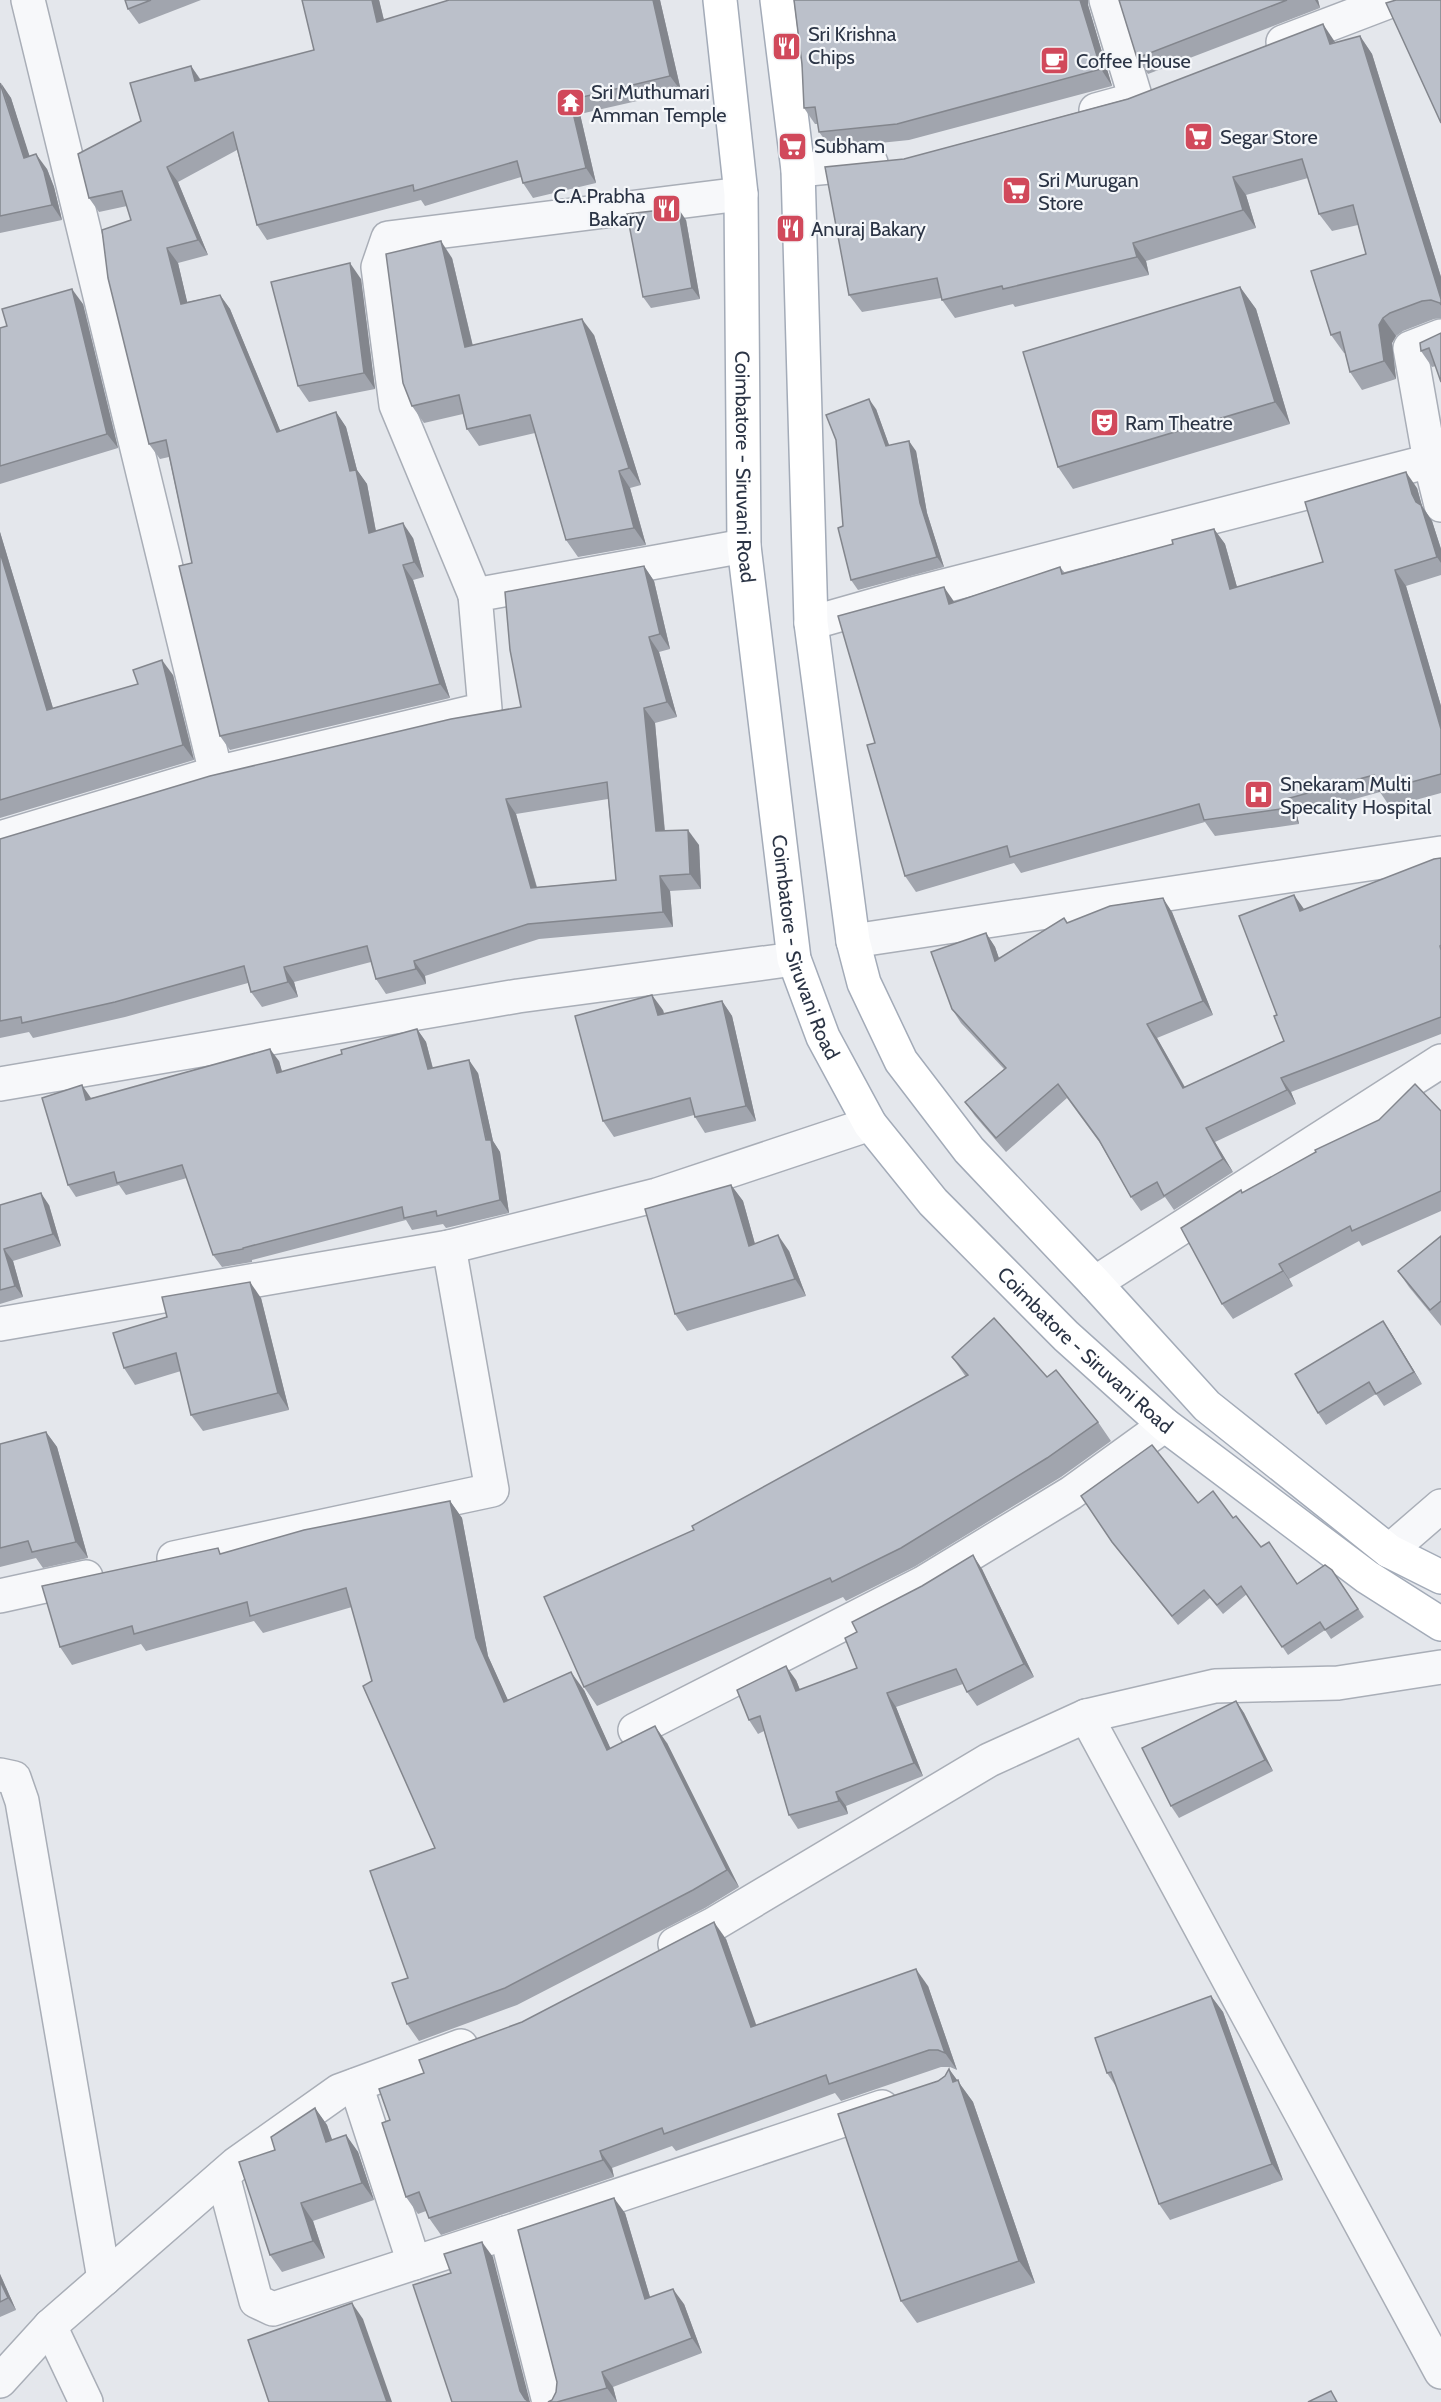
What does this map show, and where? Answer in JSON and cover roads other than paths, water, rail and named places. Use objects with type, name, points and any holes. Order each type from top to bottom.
[{"type":"main road","name":"Coimbatore - Siruvani Road","points":[[720,0],[741,194],[744,546],[794,959],[824,1037],[870,1124],[933,1202],[1066,1336],[1165,1425],[1367,1577],[1441,1624]]},
{"type":"main road","points":[[777,0],[798,170],[811,623],[853,941],[864,982],[901,1061],[969,1150],[1207,1406],[1389,1551],[1441,1577]]},
{"type":"street","points":[[28,0],[216,772]]},
{"type":"street","points":[[1069,117],[1147,95],[1106,0]]},
{"type":"street","points":[[1259,52],[1393,0]]},
{"type":"street","points":[[798,170],[901,160]]},
{"type":"street","points":[[0,838],[216,772],[485,709],[475,595],[396,405],[378,267],[388,238],[741,194]]},
{"type":"street","points":[[1441,336],[1410,348],[1430,461],[1441,505]]},
{"type":"street","points":[[811,623],[913,594],[1430,461]]},
{"type":"street","points":[[475,595],[744,546]]},
{"type":"street","points":[[853,941],[1437,863]]},
{"type":"street","points":[[0,1084],[518,996],[794,959]]},
{"type":"street","points":[[1095,1283],[1441,1061]]},
{"type":"street","points":[[0,1324],[449,1247],[657,1195],[870,1124]]},
{"type":"street","points":[[0,1596],[492,1490],[449,1247]]},
{"type":"street","points":[[635,1730],[923,1583],[1071,1493],[1165,1425]]},
{"type":"street","points":[[1389,1551],[1441,1506]]},
{"type":"street","points":[[651,1957],[714,1924],[989,1760],[1086,1716],[1215,1686],[1338,1683],[1441,1668]]},
{"type":"street","points":[[1086,1716],[1441,2372]]},
{"type":"street","points":[[0,1775],[14,1778],[22,1801],[104,2279]]},
{"type":"street","points":[[0,2381],[50,2326],[236,2164],[339,2091],[493,2034]]},
{"type":"street","points":[[356,2085],[414,2263]]},
{"type":"street","points":[[223,2176],[256,2301],[273,2309],[913,2097]]},
{"type":"street","points":[[506,2233],[549,2402]]},
{"type":"street","points":[[50,2326],[86,2402]]},
{"type":"place","name":"Sri Krishna Chips","points":[[787,46]]},
{"type":"place","name":"Coffee House","points":[[1055,61]]},
{"type":"place","name":"Sri Muthumari Amman Temple","points":[[570,103]]},
{"type":"place","name":"Segar Store","points":[[1199,137]]},
{"type":"place","name":"Subham","points":[[793,146]]},
{"type":"place","name":"Sri Murugan Store","points":[[1017,191]]},
{"type":"place","name":"C.A.Prabha Bakary","points":[[666,208]]},
{"type":"place","name":"Anuraj Bakary","points":[[790,229]]},
{"type":"place","name":"Ram Theatre","points":[[1104,423]]},
{"type":"place","name":"Snekaram Multi Specality Hospital","points":[[1259,795]]}]
